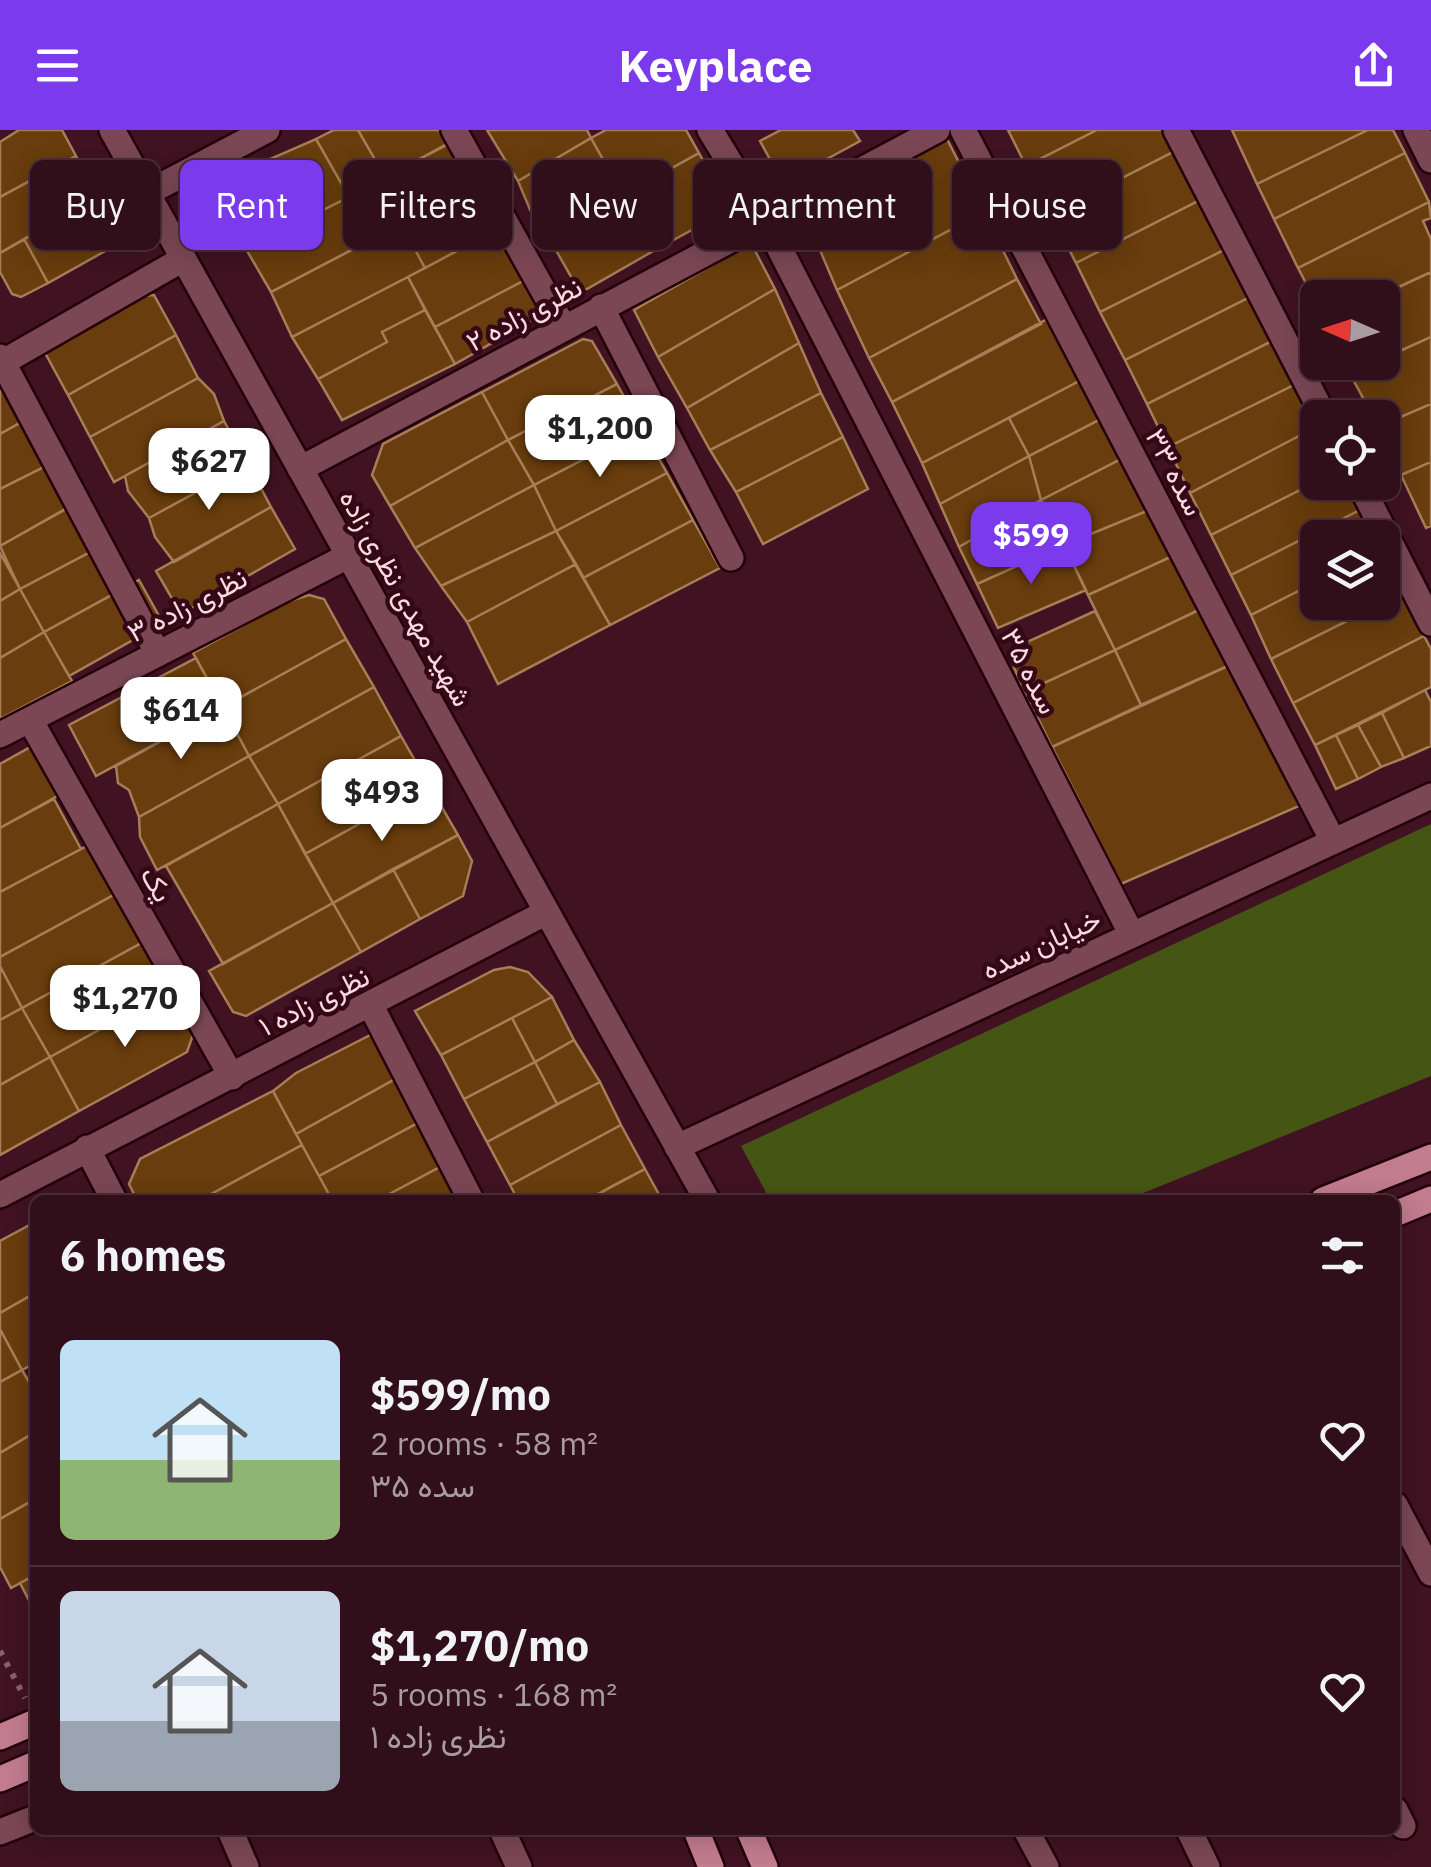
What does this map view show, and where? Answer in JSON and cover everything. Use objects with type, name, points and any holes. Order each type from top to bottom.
[{"type":"main road","points":[[1336,1195],[1431,1157]]},
{"type":"main road","points":[[1400,1212],[1431,1199]]},
{"type":"main road","points":[[0,1736],[30,1712]]},
{"type":"main road","points":[[0,1779],[30,1766]]},
{"type":"main road","points":[[698,1835],[712,1867]]},
{"type":"main road","points":[[751,1835],[765,1867]]},
{"type":"street","name":"شهید مهدی نظری زاده","points":[[112,130],[129,160]]},
{"type":"street","points":[[160,185],[267,130]]},
{"type":"street","points":[[454,130],[563,326]]},
{"type":"street","name":"سده ۳۵","points":[[710,130],[728,160]]},
{"type":"street","name":"نظری زاده ۲","points":[[880,160],[938,130]]},
{"type":"street","name":"سده ۳۳","points":[[963,130],[1333,841]]},
{"type":"street","points":[[1176,130],[1316,400]]},
{"type":"street","points":[[1416,130],[1431,160]]},
{"type":"street","name":"شهید مهدی نظری زاده","points":[[160,216],[703,1195]]},
{"type":"street","name":"نظری زاده ۲","points":[[300,469],[708,250]]},
{"type":"street","name":"سده ۳۵","points":[[779,250],[1132,935]]},
{"type":"street","points":[[158,654],[1,361],[184,259]]},
{"type":"street","points":[[601,307],[730,558]]},
{"type":"street","points":[[1367,500],[1431,623]]},
{"type":"street","name":"نظری زاده ۳","points":[[0,735],[348,556]]},
{"type":"street","name":"یک","points":[[30,720],[232,1077]]},
{"type":"street","name":"خیابان سده","points":[[677,1146],[1431,796]]},
{"type":"street","name":"نظری زاده ۱","points":[[0,1195],[547,912]]},
{"type":"street","points":[[371,1006],[469,1195]]},
{"type":"street","points":[[87,1148],[111,1195]]},
{"type":"street","points":[[1400,1515],[1431,1573]]},
{"type":"street","points":[[0,1832],[30,1820]]},
{"type":"street","points":[[232,1835],[246,1867]]},
{"type":"street","points":[[504,1835],[519,1867]]},
{"type":"street","points":[[1029,1835],[1046,1867]]},
{"type":"street","points":[[1191,1835],[1207,1867]]},
{"type":"path","points":[[0,1650],[30,1709]]},
{"type":"green space","points":[[1431,824],[1431,1076],[1138,1195],[767,1195],[741,1146]]},
{"type":"building","points":[[19,130],[62,130],[76,156],[69,160],[30,160],[30,181],[0,197],[0,142]]},
{"type":"building","points":[[334,130],[358,130],[375,160],[343,160],[343,186],[316,139]]},
{"type":"building","points":[[358,130],[464,130],[466,135],[418,160],[375,160]]},
{"type":"building","points":[[487,130],[587,130],[591,138],[554,160],[532,160],[532,173],[518,181],[512,171],[512,160],[505,160]]},
{"type":"building","points":[[606,130],[686,130],[699,153],[673,167],[673,160],[603,160],[591,138]]},
{"type":"building","points":[[781,130],[853,130],[860,141],[825,160],[770,160],[760,141]]},
{"type":"building","points":[[1008,130],[1097,130],[1038,160],[1023,160]]},
{"type":"building","points":[[1097,130],[1174,130],[1183,147],[1122,178],[1122,160],[1038,160]]},
{"type":"building","points":[[1232,130],[1368,130],[1257,184]]},
{"type":"building","points":[[1368,130],[1393,130],[1405,153],[1274,219],[1257,184]]},
{"type":"building","points":[[591,138],[603,160],[554,160]]},
{"type":"building","points":[[316,139],[343,186],[343,200],[323,210],[323,160],[270,159]]},
{"type":"building","points":[[947,139],[958,160],[952,160],[952,229],[932,240],[932,160],[908,160]]},
{"type":"building","points":[[449,143],[458,160],[418,160]]},
{"type":"building","points":[[1183,147],[1208,196],[1122,240],[1122,178]]},
{"type":"building","points":[[699,153],[703,160],[693,160],[693,229],[673,240],[673,167]]},
{"type":"building","points":[[1405,153],[1429,202],[1298,268],[1274,219]]},
{"type":"building","points":[[532,173],[532,213],[531,212],[518,181]]},
{"type":"building","points":[[30,181],[30,236],[0,253],[0,197]]},
{"type":"building","points":[[1208,196],[1232,246],[1100,312],[1076,263],[1102,250],[1122,250],[1122,240]]},
{"type":"building","points":[[343,200],[343,250],[352,250],[271,292],[247,250],[323,250],[323,210]]},
{"type":"building","points":[[1429,202],[1431,218],[1423,221],[1431,239],[1431,272],[1400,286],[1400,280],[1304,280],[1298,268]]},
{"type":"building","points":[[952,229],[952,250],[1003,250],[1017,279],[869,358],[837,290],[912,250],[932,250],[932,240]]},
{"type":"building","points":[[24,239],[48,283],[21,297],[12,294],[0,272],[0,253]]},
{"type":"building","points":[[1232,246],[1256,294],[1125,360],[1100,312]]},
{"type":"building","points":[[30,250],[107,250],[48,283]]},
{"type":"building","points":[[351,250],[415,250],[425,268],[292,337],[271,292]]},
{"type":"building","points":[[415,250],[459,250],[425,268]]},
{"type":"building","points":[[459,250],[510,250],[527,279],[435,327],[408,277]]},
{"type":"building","points":[[556,250],[655,250],[587,289],[578,289]]},
{"type":"building","points":[[739,250],[755,250],[775,289],[658,357],[634,310]]},
{"type":"building","points":[[820,250],[912,250],[837,290]]},
{"type":"building","points":[[1069,250],[1102,250],[1076,263]]},
{"type":"building","points":[[1431,272],[1431,337],[1400,351],[1400,286]]},
{"type":"building","points":[[408,277],[425,310],[382,332],[387,342],[318,379],[292,337]]},
{"type":"building","points":[[527,279],[541,310],[536,318],[455,364],[435,327]]},
{"type":"building","points":[[1017,279],[1041,324],[892,402],[869,358]]},
{"type":"building","points":[[775,289],[799,343],[687,408],[658,357]]},
{"type":"building","points":[[1256,294],[1278,338],[1147,404],[1125,360]]},
{"type":"building","points":[[154,295],[176,335],[68,395],[44,351],[142,296]]},
{"type":"building","points":[[425,310],[455,364],[342,420],[318,379],[387,342],[382,332]]},
{"type":"building","points":[[1053,316],[1083,379],[922,463],[892,402]]},
{"type":"building","points":[[176,335],[198,378],[90,437],[68,395]]},
{"type":"building","points":[[1431,337],[1431,404],[1400,417],[1400,400],[1364,400],[1353,380],[1400,380],[1400,351]]},
{"type":"building","points":[[1278,338],[1300,382],[1168,447],[1147,404]]},
{"type":"building","points":[[583,339],[592,341],[617,384],[508,440],[482,392]]},
{"type":"building","points":[[799,343],[821,393],[710,450],[687,408]]},
{"type":"building","points":[[0,378],[36,414],[0,434]]},
{"type":"building","points":[[198,378],[214,394],[224,421],[114,482],[90,437]]},
{"type":"building","points":[[1083,379],[1103,418],[1029,456],[1009,418]]},
{"type":"building","points":[[1300,382],[1307,400],[1300,400],[1300,435],[1190,493],[1168,447]]},
{"type":"building","points":[[617,384],[642,429],[534,485],[508,440]]},
{"type":"building","points":[[482,392],[508,440],[390,506],[372,475],[383,444]]},
{"type":"building","points":[[821,393],[843,437],[736,492],[710,450]]},
{"type":"building","points":[[1431,404],[1431,462],[1401,475],[1400,473],[1400,417]]},
{"type":"building","points":[[36,414],[60,459],[0,489],[0,434]]},
{"type":"building","points":[[1009,418],[1029,456],[940,504],[922,463]]},
{"type":"building","points":[[1103,418],[1127,456],[1041,500],[1029,456]]},
{"type":"building","points":[[224,421],[248,464],[149,518],[128,491],[125,476]]},
{"type":"building","points":[[642,429],[667,473],[556,531],[534,485]]},
{"type":"building","points":[[1300,435],[1300,490],[1211,535],[1190,493]]},
{"type":"building","points":[[843,437],[868,489],[763,544],[736,492]]},
{"type":"building","points":[[508,440],[534,485],[415,548],[390,506]]},
{"type":"building","points":[[1029,456],[1041,500],[959,547],[940,504]]},
{"type":"building","points":[[1127,456],[1154,508],[1064,545],[1041,500]]},
{"type":"building","points":[[60,459],[82,500],[0,546],[0,489]]},
{"type":"building","points":[[1431,462],[1431,526],[1426,528],[1401,475]]},
{"type":"building","points":[[248,464],[271,507],[174,562],[155,537],[149,518]]},
{"type":"building","points":[[667,473],[693,520],[583,578],[556,531]]},
{"type":"building","points":[[534,485],[556,531],[441,586],[415,548]]},
{"type":"building","points":[[1300,490],[1300,500],[1358,500],[1362,509],[1340,520],[1300,520],[1300,540],[1231,575],[1211,535]]},
{"type":"building","points":[[1041,500],[1064,545],[977,584],[959,547]]},
{"type":"building","points":[[74,504],[98,548],[20,589],[0,546]]},
{"type":"building","points":[[271,507],[295,549],[181,614],[156,571]]},
{"type":"building","points":[[1154,508],[1177,554],[1088,595],[1064,545]]},
{"type":"building","points":[[1362,509],[1368,520],[1340,520]]},
{"type":"building","points":[[693,520],[720,568],[610,625],[583,578]]},
{"type":"building","points":[[556,531],[576,564],[467,622],[441,586]]},
{"type":"building","points":[[1300,540],[1300,590],[1251,615],[1231,575]]},
{"type":"building","points":[[1064,545],[1086,590],[998,628],[977,584]]},
{"type":"building","points":[[98,548],[121,590],[44,632],[20,589]]},
{"type":"building","points":[[0,553],[20,589],[0,601]]},
{"type":"building","points":[[1177,554],[1203,608],[1115,650],[1088,595]]},
{"type":"building","points":[[576,564],[610,625],[498,684],[467,622]]},
{"type":"building","points":[[139,580],[163,623],[69,676],[44,632]]},
{"type":"building","points":[[20,589],[44,632],[0,658],[0,601]]},
{"type":"building","points":[[1300,590],[1300,620],[1349,620],[1271,659],[1251,615]]},
{"type":"building","points":[[1403,593],[1424,636],[1293,703],[1271,659],[1349,620],[1400,620]]},
{"type":"building","points":[[309,595],[324,599],[346,639],[223,707],[193,653],[286,602]]},
{"type":"building","points":[[1203,608],[1230,665],[1141,705],[1115,650]]},
{"type":"building","points":[[1095,611],[1115,650],[1025,692],[1011,661],[1016,647]]},
{"type":"building","points":[[44,632],[72,681],[0,719],[0,658]]},
{"type":"building","points":[[1424,636],[1431,649],[1431,687],[1315,745],[1293,703]]},
{"type":"building","points":[[346,639],[374,687],[249,756],[223,707]]},
{"type":"building","points":[[1115,650],[1141,705],[1052,747],[1025,692]]},
{"type":"building","points":[[196,658],[223,707],[96,776],[69,725]]},
{"type":"building","points":[[1230,665],[1299,806],[1121,884],[1052,747]]},
{"type":"building","points":[[374,687],[401,736],[278,804],[249,756]]},
{"type":"building","points":[[1425,690],[1431,702],[1431,746],[1404,758],[1382,713]]},
{"type":"building","points":[[223,707],[249,756],[139,817],[129,790],[118,783],[116,766]]},
{"type":"building","points":[[1382,713],[1404,758],[1381,767],[1358,725]]},
{"type":"building","points":[[1358,725],[1381,767],[1358,779],[1336,735]]},
{"type":"building","points":[[52,735],[79,784],[0,828],[0,764]]},
{"type":"building","points":[[1336,735],[1358,779],[1336,789],[1315,745]]},
{"type":"building","points":[[401,736],[429,785],[305,854],[278,804]]},
{"type":"building","points":[[249,756],[278,804],[157,870],[140,837],[139,817]]},
{"type":"building","points":[[429,785],[458,835],[333,903],[305,854]]},
{"type":"building","points":[[54,799],[81,849],[0,892],[0,828]]},
{"type":"building","points":[[278,804],[333,903],[223,964],[166,866]]},
{"type":"building","points":[[458,835],[472,861],[463,896],[420,919],[393,869]]},
{"type":"building","points":[[87,846],[104,857],[121,891],[0,957],[0,892]]},
{"type":"building","points":[[393,869],[420,919],[361,952],[333,903]]},
{"type":"building","points":[[121,891],[147,940],[22,1008],[0,966],[0,957]]},
{"type":"building","points":[[333,903],[361,952],[246,1016],[233,1012],[209,971]]},
{"type":"building","points":[[147,940],[173,989],[50,1057],[22,1008]]},
{"type":"building","points":[[0,966],[22,1008],[0,1020]]},
{"type":"building","points":[[510,967],[528,972],[552,997],[441,1055],[415,1011],[494,970]]},
{"type":"building","points":[[173,989],[195,1029],[187,1052],[79,1111],[50,1057]]},
{"type":"building","points":[[552,997],[574,1040],[535,1062],[512,1018]]},
{"type":"building","points":[[22,1008],[50,1057],[0,1085],[0,1020]]},
{"type":"building","points":[[512,1018],[535,1062],[464,1099],[441,1055]]},
{"type":"building","points":[[378,1031],[406,1073],[296,1134],[273,1091],[296,1073]]},
{"type":"building","points":[[574,1040],[600,1082],[557,1104],[535,1062]]},
{"type":"building","points":[[50,1057],[79,1111],[0,1155],[0,1085]]},
{"type":"building","points":[[535,1062],[557,1104],[487,1142],[464,1099]]},
{"type":"building","points":[[406,1073],[429,1117],[319,1176],[296,1134]]},
{"type":"building","points":[[600,1082],[621,1125],[510,1185],[487,1142]]},
{"type":"building","points":[[273,1091],[302,1145],[209,1195],[134,1195],[129,1184],[140,1159]]},
{"type":"building","points":[[429,1117],[453,1160],[387,1195],[329,1195],[319,1176]]},
{"type":"building","points":[[621,1125],[645,1169],[596,1195],[515,1195],[510,1185]]},
{"type":"building","points":[[302,1145],[329,1195],[209,1195]]},
{"type":"building","points":[[453,1160],[471,1195],[387,1195]]},
{"type":"building","points":[[645,1169],[659,1195],[596,1195]]},
{"type":"building","points":[[30,1225],[30,1296],[0,1313],[0,1241]]},
{"type":"building","points":[[30,1296],[30,1366],[22,1370],[0,1329],[0,1313]]},
{"type":"building","points":[[0,1329],[22,1370],[0,1382]]},
{"type":"building","points":[[22,1370],[30,1384],[30,1435],[0,1453],[0,1382]]},
{"type":"building","points":[[30,1435],[30,1502],[0,1519],[0,1453]]},
{"type":"building","points":[[30,1502],[30,1578],[11,1588],[0,1567],[0,1519]]},
{"type":"building","points":[[30,1578],[30,1602],[20,1583]]}]
